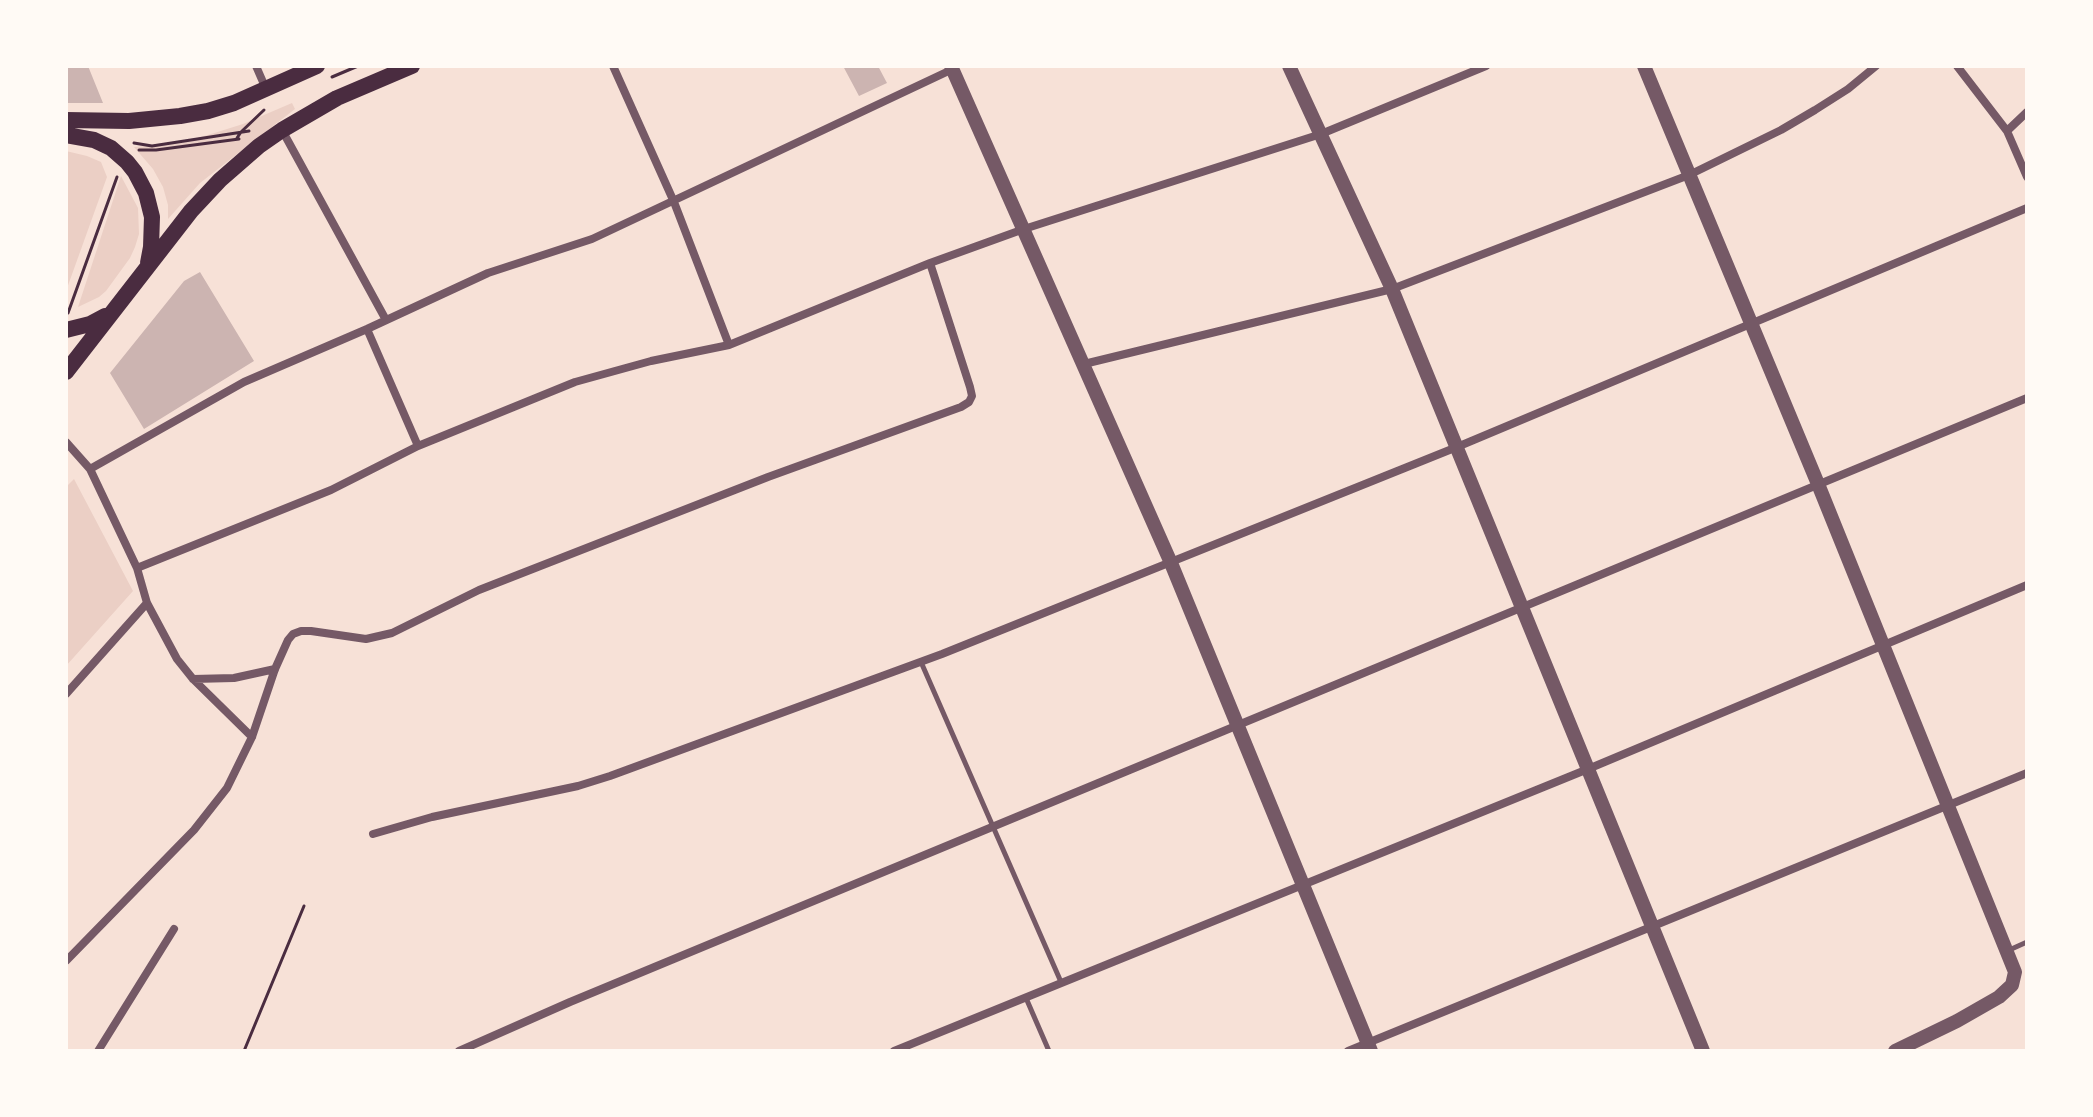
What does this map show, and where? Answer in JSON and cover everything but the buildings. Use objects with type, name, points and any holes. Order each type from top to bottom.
[{"type":"main road","points":[[66,120],[129,121],[208,111],[234,103],[317,66]]},
{"type":"main road","points":[[66,372],[148,264],[220,180],[282,130],[337,98],[412,66]]},
{"type":"main road","points":[[66,135],[94,140],[111,148],[135,172],[146,193],[152,217],[148,264]]},
{"type":"main road","points":[[66,330],[90,324],[113,310]]},
{"type":"street","points":[[256,66],[266,89]]},
{"type":"street","points":[[613,66],[674,202],[729,345]]},
{"type":"street","points":[[1289,66],[1392,289],[1703,1051]]},
{"type":"street","points":[[137,568],[331,490],[418,446],[575,382],[651,361],[729,345],[930,263],[1024,229],[1321,134],[1486,66]]},
{"type":"street","points":[[1644,66],[1818,484],[2015,972],[2012,985],[1999,997],[1895,1051]]},
{"type":"street","points":[[1084,364],[1392,289],[1689,175],[1781,130],[1848,89],[1876,66]]},
{"type":"street","points":[[1957,66],[2007,131],[2027,177]]},
{"type":"street","points":[[90,469],[244,382],[488,273],[592,239],[954,67],[1171,563],[1369,1047]]},
{"type":"street","points":[[2007,131],[2027,112]]},
{"type":"street","points":[[282,130],[386,320]]},
{"type":"street","points":[[2017,153],[2027,161]]},
{"type":"street","points":[[373,834],[432,817],[578,786],[610,776],[921,662],[1457,447],[2027,208]]},
{"type":"street","points":[[66,961],[194,830],[227,788],[252,737],[275,669],[293,634],[311,631],[366,639],[392,633],[479,590],[969,402],[972,396],[930,263]]},
{"type":"street","points":[[367,329],[418,446]]},
{"type":"street","points":[[459,1051],[570,1002],[2027,398]]},
{"type":"street","points":[[66,442],[90,469],[137,568],[147,603],[177,659],[252,737]]},
{"type":"street","points":[[894,1051],[1588,769],[2027,585]]},
{"type":"street","points":[[66,694],[147,603]]},
{"type":"street","points":[[193,679],[234,678],[275,669]]},
{"type":"street","points":[[1348,1051],[1369,1047],[1652,926],[2027,773]]},
{"type":"street","points":[[98,1051],[174,929]]},
{"type":"lane","points":[[921,662],[1062,983]]},
{"type":"lane","points":[[2006,951],[2027,942]]},
{"type":"lane","points":[[1026,998],[1049,1051]]},
{"type":"path","points":[[126,142],[152,146],[250,131],[259,146]]},
{"type":"path","points":[[244,1051],[304,906]]},
{"type":"shaded area","points":[[292,103],[295,109],[200,183],[168,219],[163,187],[153,169],[134,147],[172,144],[208,135]]},
{"type":"shaded area","points":[[66,151],[101,162],[107,177],[66,291]]},
{"type":"shaded area","points":[[121,176],[138,208],[139,234],[135,247],[106,291],[78,307]]},
{"type":"shaded area","points":[[74,479],[133,591],[66,666],[66,487]]}]
